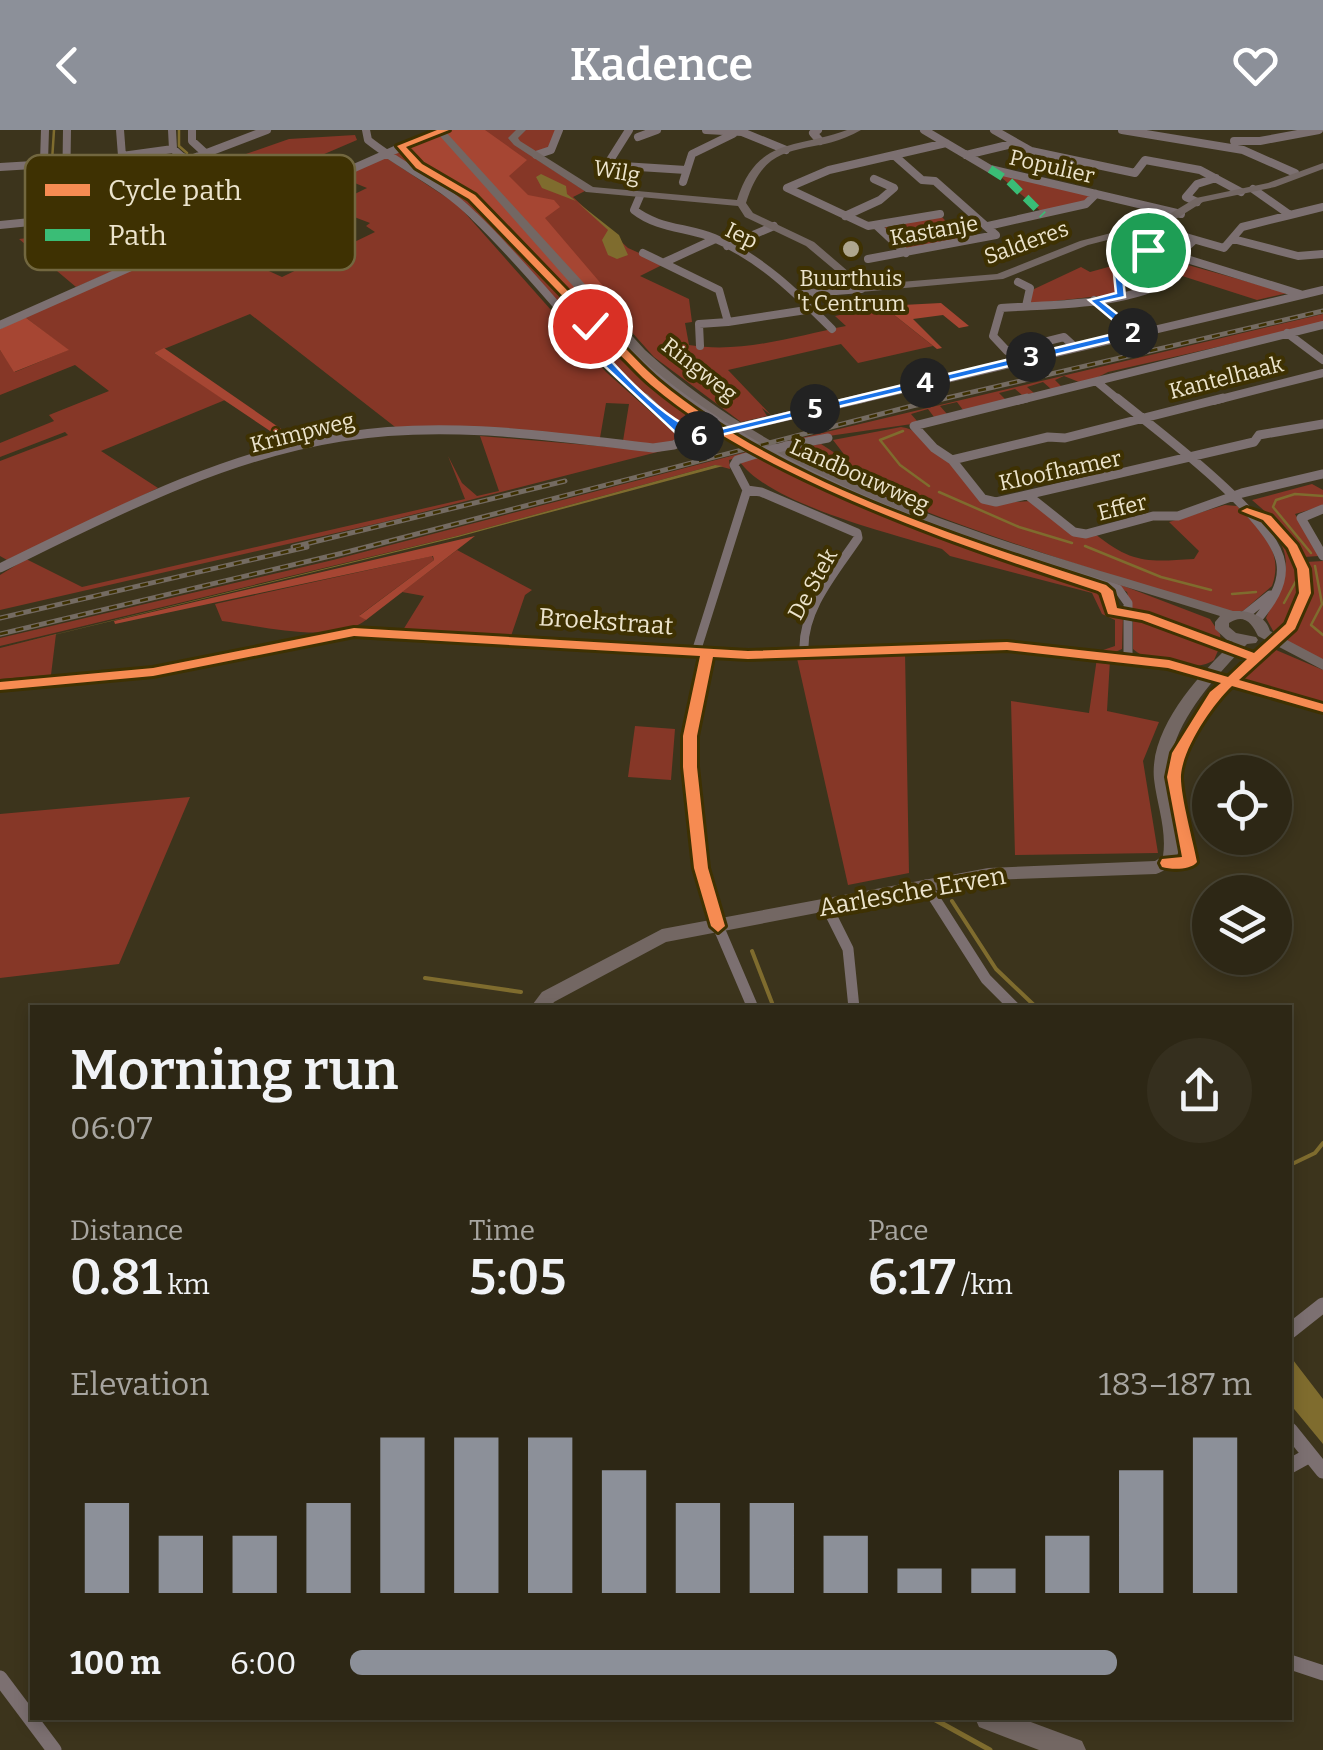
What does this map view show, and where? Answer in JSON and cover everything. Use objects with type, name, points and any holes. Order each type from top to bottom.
[{"type":"street","points":[[45,155],[46,130]]},
{"type":"street","points":[[66,155],[67,130]]},
{"type":"street","points":[[120,130],[122,155]]},
{"type":"street","points":[[172,130],[173,149]]},
{"type":"street","points":[[192,130],[192,142],[204,152]]},
{"type":"street","points":[[196,155],[268,130]]},
{"type":"street","points":[[366,130],[368,140],[462,202],[602,357],[680,430],[691,435]]},
{"type":"street","name":"Wilg","points":[[520,130],[513,138],[590,190],[741,203]]},
{"type":"street","points":[[536,155],[551,150],[559,130]]},
{"type":"street","points":[[629,130],[608,165],[686,170]]},
{"type":"street","points":[[638,137],[657,130]]},
{"type":"street","points":[[706,130],[739,132],[786,150]]},
{"type":"street","points":[[856,130],[819,136],[752,167],[741,203],[749,215],[810,244],[861,289]]},
{"type":"street","name":"Populier","points":[[924,130],[990,169],[1181,214]]},
{"type":"street","points":[[994,130],[1031,151],[1135,173],[1145,160],[1200,170],[1290,214]]},
{"type":"street","points":[[1122,130],[1234,145],[1320,130]]},
{"type":"street","points":[[1231,130],[1234,145]]},
{"type":"street","points":[[355,168],[440,131]]},
{"type":"street","name":"Ringweg","points":[[440,131],[630,342],[678,384],[735,424],[818,470],[922,516],[1175,600],[1317,663]]},
{"type":"street","points":[[682,182],[692,154],[739,132]]},
{"type":"street","points":[[906,253],[877,226],[845,216],[787,188],[830,170],[946,143]]},
{"type":"street","points":[[966,155],[1016,143]]},
{"type":"street","points":[[1234,145],[1296,173]]},
{"type":"street","points":[[129,155],[173,149],[182,155]]},
{"type":"street","name":"Kastanje","points":[[868,260],[995,236],[936,181],[922,180],[896,157]]},
{"type":"street","points":[[0,167],[25,166]]},
{"type":"street","name":"Salderes","points":[[798,294],[999,277],[1084,243],[1151,227],[1181,214],[1196,202],[1246,191],[1323,166]]},
{"type":"street","name":"Salderes","points":[[1196,202],[1186,198],[1197,184],[1216,178]]},
{"type":"street","points":[[845,216],[880,200],[894,188],[874,179]]},
{"type":"street","points":[[886,193],[898,204]]},
{"type":"street","points":[[988,226],[1086,204],[1096,194]]},
{"type":"street","name":"Iep","points":[[640,196],[634,210],[653,227],[690,230],[773,270],[832,329]]},
{"type":"street","points":[[1151,227],[1224,248],[1242,227],[1323,207]]},
{"type":"street","points":[[877,226],[940,214]]},
{"type":"street","points":[[0,225],[25,222]]},
{"type":"street","points":[[727,246],[774,226]]},
{"type":"street","points":[[1233,239],[1298,256],[1323,254]]},
{"type":"street","points":[[664,262],[713,240]]},
{"type":"street","points":[[1178,256],[1193,241]]},
{"type":"street","points":[[1122,295],[1118,276],[1148,261],[1137,253],[1153,250],[1300,294]]},
{"type":"street","points":[[642,253],[719,290],[728,322]]},
{"type":"street","points":[[0,325],[126,270]]},
{"type":"street","points":[[1177,277],[1165,286],[1094,300],[1001,308],[993,336],[1007,351],[1064,337],[1076,346],[1323,290]]},
{"type":"street","points":[[1018,282],[1030,288],[1026,306]]},
{"type":"street","points":[[1094,300],[1134,333]]},
{"type":"street","points":[[700,346],[699,324],[738,324],[813,310]]},
{"type":"street","name":"Landbouwweg","points":[[578,329],[598,325],[607,329],[656,378],[682,397],[724,426],[811,474],[927,525],[1118,589],[1128,603],[1128,658]]},
{"type":"street","points":[[1214,669],[1277,589],[1282,570],[1275,544],[1260,522],[1096,382],[1100,377],[1323,325]]},
{"type":"street","points":[[1287,333],[1323,360]]},
{"type":"street","name":"Krimpweg","points":[[0,568],[193,480],[342,437],[486,433],[653,448],[674,445],[691,435],[720,432],[1076,346]]},
{"type":"street","name":"Kantelhaak","points":[[952,460],[1048,437],[1065,438],[1323,372]]},
{"type":"street","name":"Kloofhamer","points":[[1096,382],[914,426],[934,448],[952,460],[987,501],[1030,497],[1033,492],[1093,477],[1110,478],[1254,442],[1258,435],[1323,424]]},
{"type":"street","points":[[696,652],[747,490],[734,465],[737,460],[828,438]]},
{"type":"street","name":"Effer","points":[[1030,497],[1080,534],[1153,516],[1178,516],[1323,474]]},
{"type":"street","name":"De Stek","points":[[747,490],[761,492],[857,534],[808,623],[802,641],[804,652]]},
{"type":"street","points":[[1323,509],[1301,518],[1323,554]]},
{"type":"street","name":"Broekstraat","points":[[0,686],[153,672],[354,632],[696,652],[1007,646],[1214,669],[1323,708]]},
{"type":"street","name":"Aarlesche Erven","points":[[542,1005],[548,998],[662,936],[988,874],[1156,868],[1167,863],[1172,852],[1162,780],[1166,744],[1214,669]]},
{"type":"street","points":[[926,885],[954,934],[1011,1004]]},
{"type":"street","points":[[826,905],[848,949],[854,1005]]},
{"type":"street","points":[[718,926],[751,1005]]},
{"type":"street","points":[[1292,1330],[1323,1305]]},
{"type":"street","points":[[1292,1432],[1323,1471]]},
{"type":"street","points":[[1292,1465],[1310,1455]]},
{"type":"street","points":[[1292,1663],[1323,1673]]},
{"type":"street","points":[[0,1678],[30,1718]]},
{"type":"street","points":[[32,1720],[54,1750]]},
{"type":"street","points":[[993,1720],[1073,1750]]},
{"type":"shaded area","points":[[448,130],[485,130],[527,160],[509,176],[528,195],[554,200],[560,207],[545,218],[615,300],[582,306],[476,196],[423,165],[407,146]]},
{"type":"shaded area","points":[[451,130],[556,130],[550,148],[530,155],[585,191],[573,197],[628,248],[664,264],[640,276],[689,299],[692,322],[685,323],[689,345],[749,346],[788,339],[846,326],[835,316],[883,306],[933,346],[858,363],[841,344],[728,370],[771,415],[762,408],[767,416],[741,422],[654,357]]},
{"type":"shaded area","points":[[355,135],[357,140],[322,155],[243,155],[289,139]]},
{"type":"shaded area","points":[[398,150],[415,166],[469,198],[584,316],[587,324],[580,325],[464,202],[391,153]]},
{"type":"shaded area","points":[[385,157],[458,205],[606,372],[680,438],[658,446],[623,441],[629,404],[606,403],[600,438],[399,430],[250,314],[154,353],[225,400],[101,451],[158,488],[7,560],[0,556],[0,461],[68,435],[65,432],[0,457],[0,443],[54,421],[49,415],[109,391],[75,365],[0,395],[0,350],[15,372],[68,350],[25,317],[131,270],[267,270],[282,277],[296,270],[355,270],[355,242],[375,232],[366,226],[370,223],[355,217],[355,194],[367,188],[355,183],[355,170]]},
{"type":"shaded area","points":[[995,172],[1092,196],[1087,201],[1043,213]]},
{"type":"shaded area","points":[[541,174],[566,186],[567,194],[576,201],[542,188],[536,177]]},
{"type":"shaded area","points":[[577,202],[619,235],[628,255],[617,259],[608,255],[602,240],[608,230]]},
{"type":"shaded area","points":[[940,215],[965,241],[907,250],[883,228]]},
{"type":"shaded area","points":[[1170,260],[1288,293],[1257,300],[1151,266],[1142,268]]},
{"type":"shaded area","points":[[1112,266],[1122,271],[1115,279],[1117,294],[1029,304],[1032,290],[1081,267],[1090,272]]},
{"type":"shaded area","points":[[56,270],[116,270],[76,287]]},
{"type":"shaded area","points":[[941,303],[969,326],[959,328],[943,315],[913,319],[942,348],[937,349],[883,306]]},
{"type":"shaded area","points":[[1323,314],[1323,323],[1108,372],[1090,381],[1079,382],[1064,376],[1055,380],[1062,387],[1051,389],[1043,382],[1027,387],[1034,393],[1022,395],[1015,389],[999,393],[1006,400],[963,410],[957,402],[940,406],[947,414],[934,417],[928,409],[911,414],[917,421],[923,420],[912,424],[780,443]]},
{"type":"shaded area","points":[[25,317],[69,350],[14,372],[0,350],[0,329]]},
{"type":"shaded area","points":[[596,328],[640,374],[714,428],[687,431],[643,393],[586,333]]},
{"type":"shaded area","points":[[164,348],[300,442],[291,445],[154,353]]},
{"type":"shaded area","points":[[901,427],[935,447],[985,504],[1031,501],[1074,536],[1095,534],[1120,551],[1142,559],[1194,559],[1199,551],[1169,522],[1225,505],[1237,506],[1268,541],[1275,562],[1272,586],[1243,611],[1230,612],[948,520],[785,450],[821,444],[838,455],[843,453],[833,440]]},
{"type":"shaded area","points":[[724,435],[384,522],[0,610],[0,575],[26,559],[82,587],[465,499],[448,456],[462,483],[477,496],[499,491],[480,436],[657,451]]},
{"type":"shaded area","points":[[754,453],[729,460],[730,469],[715,465],[457,536],[0,646],[0,638],[333,560]]},
{"type":"shaded area","points":[[761,457],[918,529],[1104,590],[1106,610],[1123,615],[1122,649],[1097,652],[1115,646],[1115,620],[1102,614],[1092,593],[950,556],[942,549],[804,504],[755,477],[740,462]]},
{"type":"shaded area","points":[[715,465],[723,466],[458,537],[0,648],[457,536]]},
{"type":"shaded area","points":[[1312,484],[1323,490],[1323,506],[1295,514],[1319,556],[1304,557],[1283,527],[1252,500]]},
{"type":"shaded area","points":[[1256,514],[1287,538],[1300,570],[1296,605],[1277,638],[1266,618],[1286,564],[1280,541]]},
{"type":"shaded area","points":[[475,536],[366,620],[359,616],[434,560],[433,556],[115,624],[114,621]]},
{"type":"shaded area","points":[[457,550],[532,590],[525,595],[511,636],[403,630],[424,596],[402,592]]},
{"type":"shaded area","points":[[432,556],[434,560],[360,615],[366,620],[335,631],[297,632],[222,621],[215,604]]},
{"type":"shaded area","points":[[1323,561],[1323,662],[1285,642],[1307,605],[1310,585],[1306,562]]},
{"type":"shaded area","points":[[1108,580],[1210,619],[1221,643],[1133,613],[1127,592]]},
{"type":"shaded area","points":[[1133,616],[1220,646],[1214,660],[1185,666],[1140,654],[1133,649]]},
{"type":"shaded area","points":[[56,634],[51,675],[0,679],[0,648]]},
{"type":"shaded area","points":[[1276,650],[1323,670],[1323,705],[1240,679]]},
{"type":"shaded area","points":[[905,652],[909,873],[848,885],[796,654]]},
{"type":"shaded area","points":[[1097,658],[1110,660],[1107,711],[1159,722],[1143,761],[1158,853],[1015,855],[1011,701],[1089,713]]},
{"type":"shaded area","points":[[635,726],[675,729],[671,780],[628,777]]},
{"type":"shaded area","points":[[190,797],[119,964],[0,978],[0,814]]},
{"type":"shaded area","points":[[1292,1359],[1323,1399],[1323,1444],[1292,1406]]},
{"type":"waterway","points":[[52,155],[54,130]]},
{"type":"waterway","points":[[179,130],[179,146],[187,153]]},
{"type":"waterway","points":[[903,431],[880,440],[900,465],[929,486]]},
{"type":"waterway","points":[[939,492],[1019,527],[1072,543]]},
{"type":"waterway","points":[[1311,553],[1273,507],[1276,500],[1295,494],[1323,496]]},
{"type":"waterway","points":[[1085,546],[1161,577],[1211,590]]},
{"type":"waterway","points":[[1315,566],[1322,604],[1311,625],[1323,635]]},
{"type":"waterway","points":[[1284,603],[1296,581]]},
{"type":"waterway","points":[[1232,594],[1256,592]]},
{"type":"waterway","points":[[952,901],[996,969],[1034,1005]]},
{"type":"waterway","points":[[752,951],[773,1005]]},
{"type":"waterway","points":[[425,978],[521,992]]},
{"type":"waterway","points":[[1292,1164],[1315,1153],[1323,1143]]},
{"type":"waterway","points":[[936,1720],[990,1750]]},
{"type":"railway","points":[[0,634],[343,553],[912,406],[1323,311]]},
{"type":"railway","points":[[293,547],[565,481]]},
{"type":"railway","points":[[0,618],[307,547]]},
{"type":"marked path","points":[[990,169],[1009,181],[1043,215]]},
{"type":"cycle path","points":[[445,130],[401,146],[419,166],[472,197],[586,315],[593,330],[609,339],[678,402],[707,421],[771,458],[863,502],[1102,588],[1107,591],[1112,611],[1145,617],[1255,658]]},
{"type":"cycle path","points":[[1167,863],[1190,862],[1174,777],[1179,753],[1215,695],[1291,626],[1305,593],[1303,569],[1293,547],[1267,518],[1247,511]]},
{"type":"cycle path","points":[[0,686],[153,672],[354,632],[748,655],[1007,646],[1169,664],[1323,708]]},
{"type":"cycle path","points":[[707,653],[690,736],[690,767],[701,868],[718,926]]},
{"type":"place","name":"Buurthuis 't Centrum","points":[[851,249]]},
{"type":"route","points":[[590,326],[578,329],[602,357],[680,430],[704,436],[1134,333],[1094,300],[1122,295],[1118,276],[1148,261],[1137,253],[1148,250]]}]
